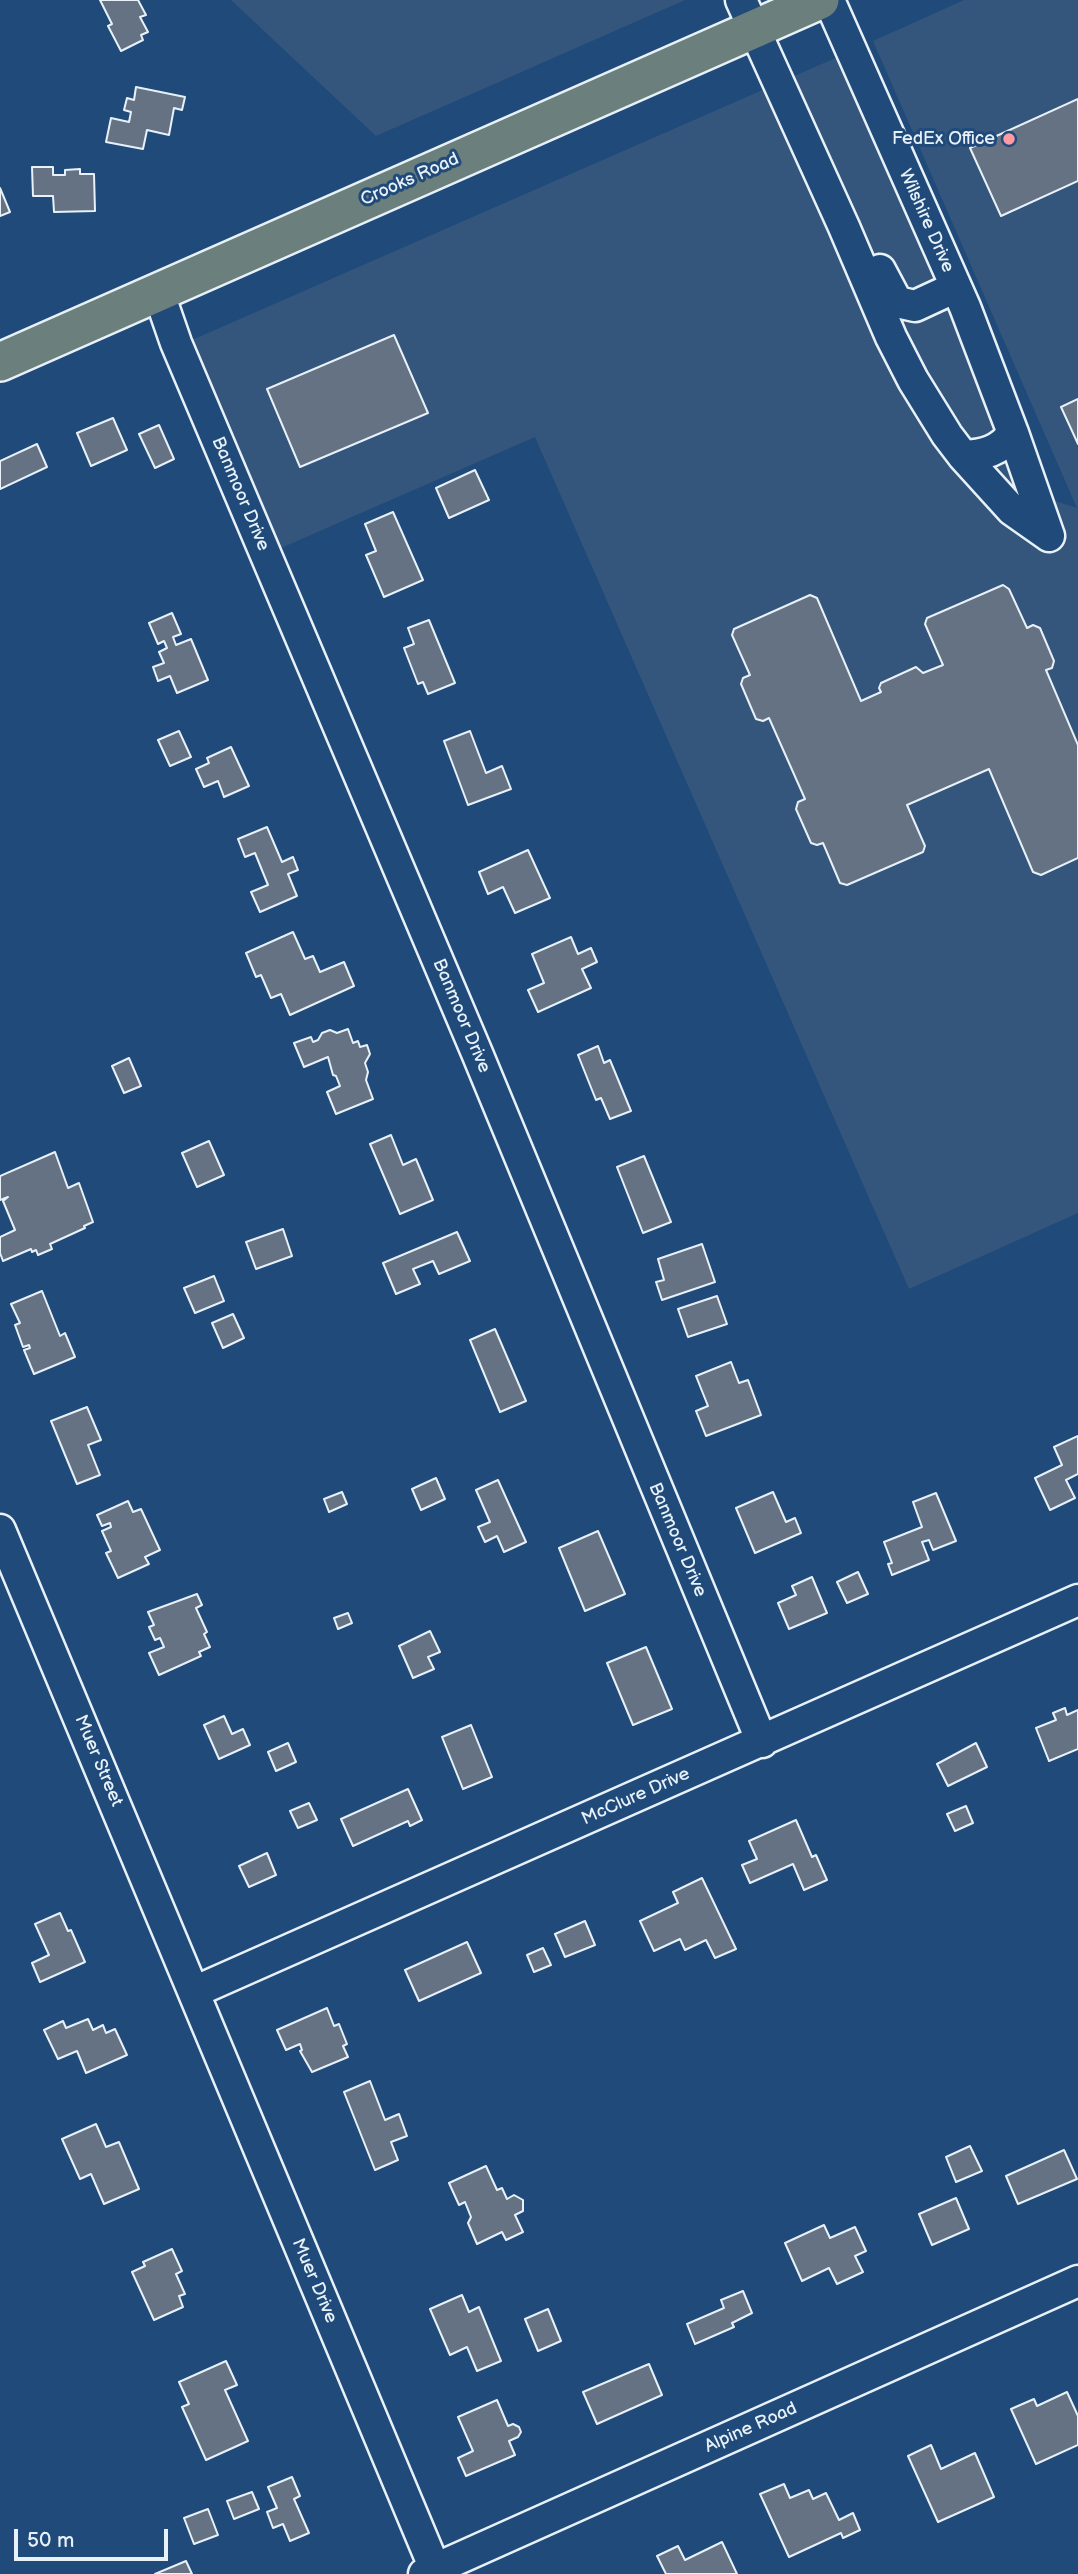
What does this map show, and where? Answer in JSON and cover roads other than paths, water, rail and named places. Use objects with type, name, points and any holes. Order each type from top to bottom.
[{"type":"main road","name":"Crooks Road","points":[[0,362],[748,15],[820,0]]},
{"type":"street","name":"Wilshire Drive","points":[[748,15],[891,337],[913,380],[962,456],[1012,510],[1049,536],[1013,433],[956,287],[829,0]]},
{"type":"street","name":"Wilshire Drive","points":[[844,227],[874,257],[897,302],[915,306],[956,287]]},
{"type":"street","name":"Banmoor Drive","points":[[158,291],[176,343],[477,1054],[762,1742]]},
{"type":"street","points":[[962,456],[982,455],[1005,444],[1013,433]]},
{"type":"street","name":"Muer Street","points":[[0,1531],[194,1992]]},
{"type":"street","name":"McClure Drive","points":[[194,1992],[1078,1600]]},
{"type":"street","name":"Muer Drive","points":[[194,1992],[429,2572]]},
{"type":"street","name":"Alpine Road","points":[[429,2572],[1078,2281]]},
{"type":"place","name":"FedEx Office","points":[[1009,139]]}]
